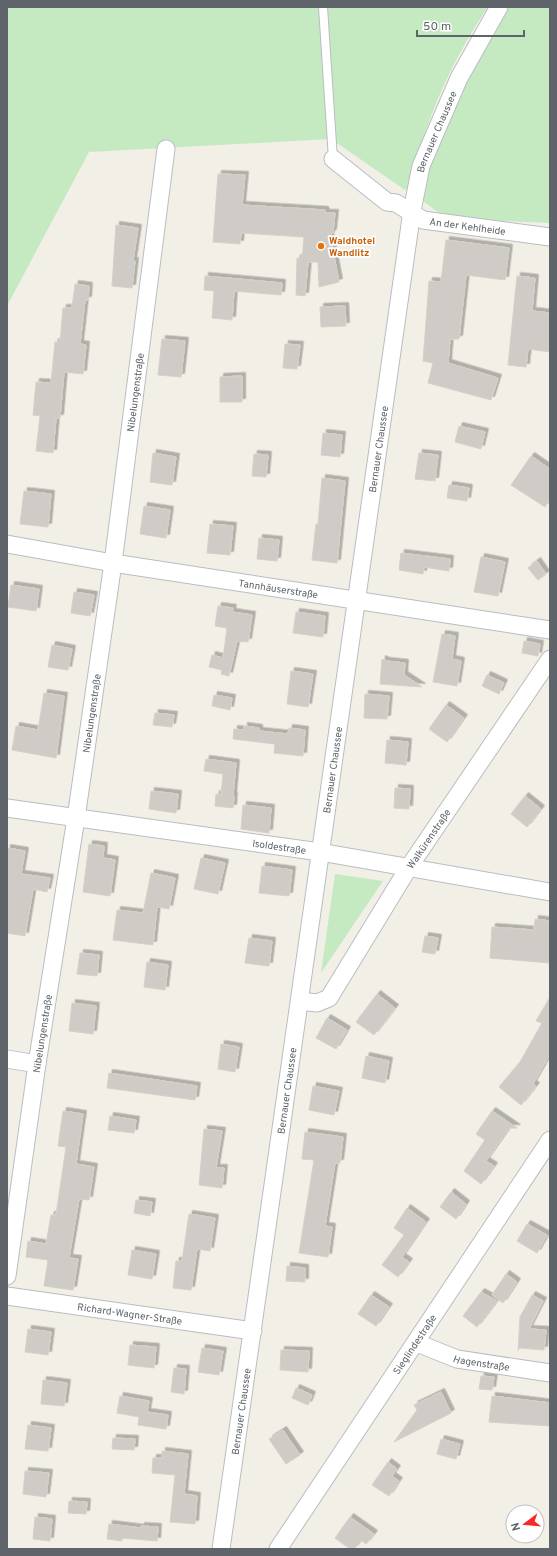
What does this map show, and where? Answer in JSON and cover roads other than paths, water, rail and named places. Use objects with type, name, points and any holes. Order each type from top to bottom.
[{"type":"street","name":"Bernauer Chaussee","points":[[221,1549],[412,211],[421,166],[459,78],[499,7]]},
{"type":"street","name":"Nibelungenstraße","points":[[7,1276],[37,1064],[76,818],[113,563],[166,149]]},
{"type":"street","name":"An der Kehlheide","points":[[333,159],[387,202],[396,203],[412,211],[423,220],[550,237]]},
{"type":"street","name":"Tannhäuserstraße","points":[[7,544],[113,563],[340,599],[357,600],[550,630]]},
{"type":"street","name":"Walkürenstraße","points":[[300,1001],[317,1003],[329,998],[409,866],[550,659]]},
{"type":"street","name":"Isoldestraße","points":[[7,808],[320,852],[409,866],[550,892]]},
{"type":"street","points":[[7,1059],[37,1064]]},
{"type":"street","name":"Sieglindestraße","points":[[278,1549],[417,1343],[550,1140]]},
{"type":"street","name":"Richard-Wagner-Straße","points":[[7,1296],[253,1331]]},
{"type":"street","name":"Hagenstraße","points":[[417,1343],[457,1359],[550,1373]]},
{"type":"lane","points":[[323,11],[333,159]]},
{"type":"place","name":"Waldhotel Wandlitz","points":[[321,246]]}]
